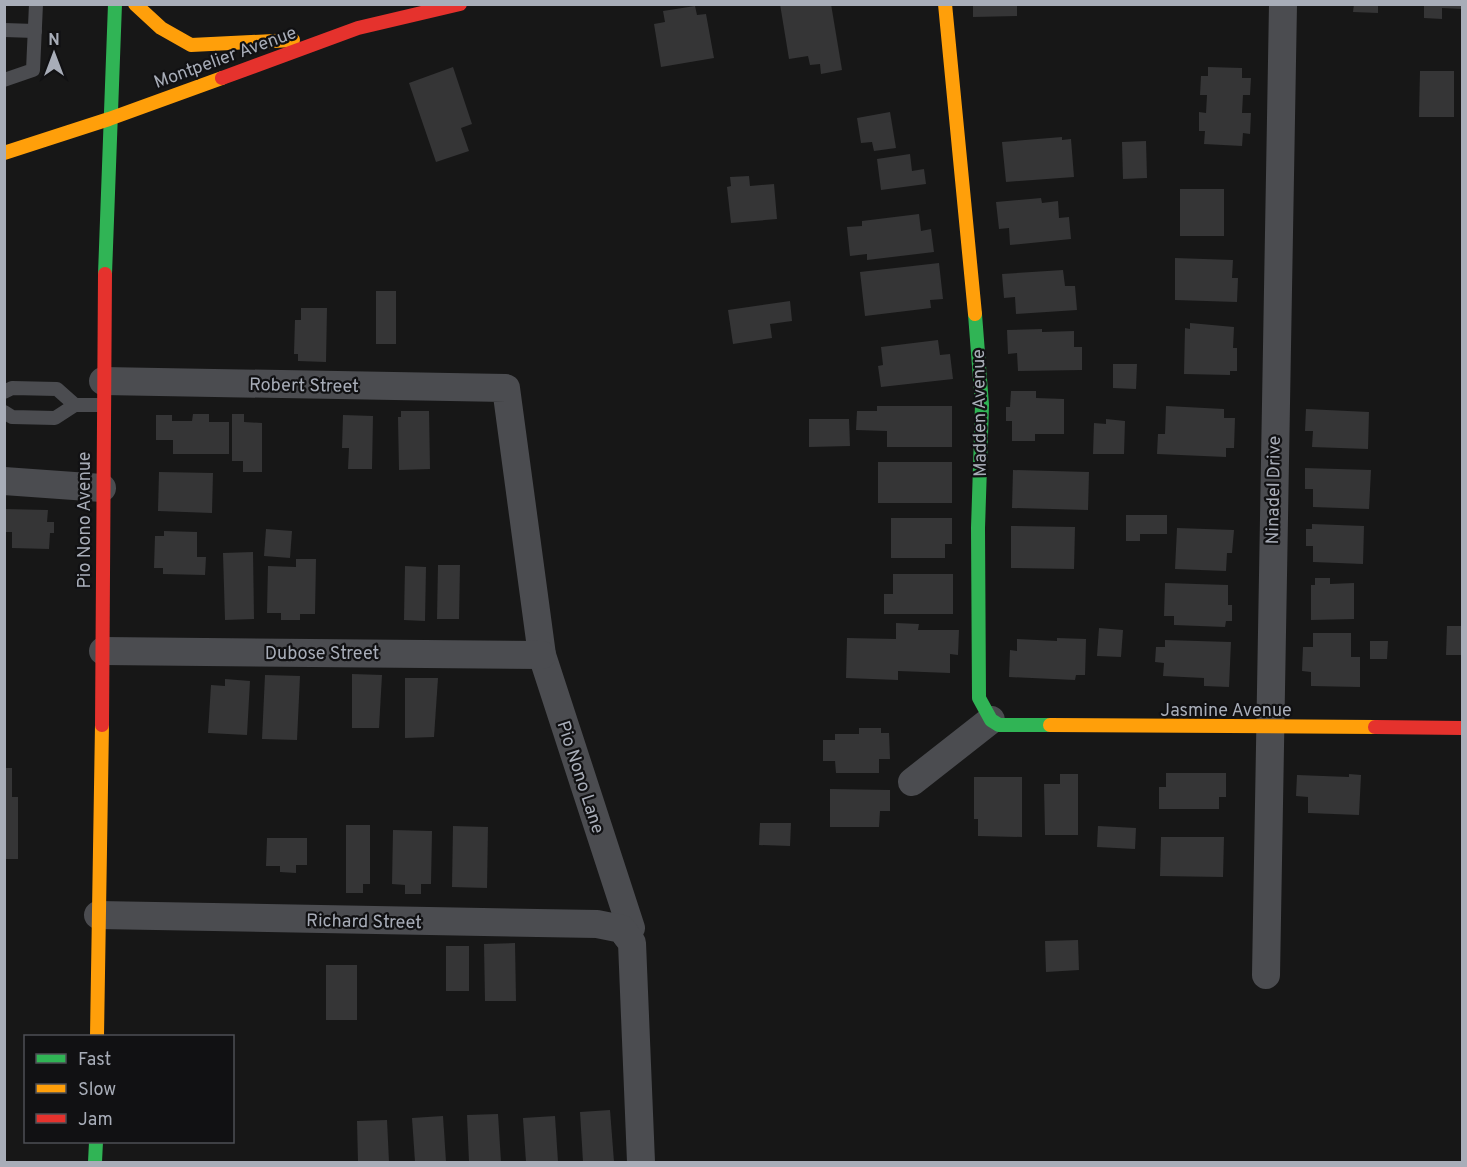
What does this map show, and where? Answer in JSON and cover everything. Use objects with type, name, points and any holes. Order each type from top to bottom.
[{"type":"street","name":"Pio Nono Avenue","points":[[97,1035],[103,651],[103,393],[109,119],[115,4]]},
{"type":"street","points":[[135,4],[161,28],[191,45],[333,37]]},
{"type":"street","name":"Madden Avenue","points":[[945,4],[982,405],[978,528],[979,698],[991,720]]},
{"type":"street","name":"Ninadel Drive","points":[[1266,975],[1283,4]]},
{"type":"street","name":"Montpelier Avenue","points":[[4,153],[109,119],[358,28],[457,5]]},
{"type":"street","name":"Robert Street","points":[[103,393],[506,388]]},
{"type":"street","name":"Pio Nono Lane","points":[[506,388],[542,655],[631,928],[626,935],[632,943],[641,1162]]},
{"type":"street","points":[[4,481],[102,488]]},
{"type":"street","name":"Dubose Street","points":[[103,651],[542,655]]},
{"type":"street","points":[[912,782],[991,720]]},
{"type":"street","name":"Jasmine Avenue","points":[[991,720],[999,725],[1462,728]]},
{"type":"street","name":"Richard Street","points":[[98,915],[597,924],[622,929],[626,935]]},
{"type":"street","points":[[95,1162],[96,1143]]},
{"type":"lane","points":[[4,80],[33,70],[36,4]]},
{"type":"lane","points":[[4,30],[35,31]]},
{"type":"lane","points":[[4,392],[12,388],[57,389],[75,405]]},
{"type":"lane","points":[[4,412],[12,417],[55,418],[75,405],[103,393]]},
{"type":"building","points":[[780,4],[831,4],[842,70],[821,74],[820,64],[810,65],[808,56],[789,59]]},
{"type":"building","points":[[1354,4],[1378,4],[1378,13],[1353,12]]},
{"type":"building","points":[[973,5],[1017,5],[1017,16],[973,17]]},
{"type":"building","points":[[1424,5],[1462,5],[1462,9],[1442,8],[1442,19],[1424,18]]},
{"type":"building","points":[[695,6],[697,15],[706,14],[714,58],[661,67],[654,24],[665,22],[663,11]]},
{"type":"building","points":[[453,67],[472,124],[461,128],[469,151],[436,162],[409,83]]},
{"type":"building","points":[[1208,67],[1242,68],[1242,78],[1251,78],[1250,95],[1243,95],[1242,113],[1251,113],[1250,134],[1243,133],[1242,146],[1204,144],[1205,131],[1199,131],[1199,112],[1206,113],[1207,95],[1200,95],[1201,76],[1208,76]]},
{"type":"building","points":[[1420,71],[1454,71],[1454,117],[1419,117]]},
{"type":"building","points":[[890,112],[896,148],[874,151],[872,142],[861,143],[857,118]]},
{"type":"building","points":[[1062,137],[1062,140],[1071,139],[1074,177],[1006,182],[1002,142]]},
{"type":"building","points":[[1146,141],[1147,178],[1123,179],[1122,142]]},
{"type":"building","points":[[910,154],[912,171],[924,169],[926,184],[881,190],[877,159]]},
{"type":"building","points":[[749,176],[750,186],[774,184],[777,219],[731,223],[727,187],[731,186],[730,177]]},
{"type":"building","points":[[1180,189],[1224,189],[1224,236],[1180,236]]},
{"type":"building","points":[[1041,198],[1042,203],[1058,201],[1059,218],[1069,217],[1071,239],[1010,245],[1009,228],[999,229],[996,202]]},
{"type":"building","points":[[919,214],[921,231],[931,229],[934,252],[867,260],[867,254],[850,256],[847,227],[862,226],[862,221]]},
{"type":"building","points":[[1175,258],[1233,260],[1232,278],[1238,278],[1237,302],[1175,300]]},
{"type":"building","points":[[939,263],[943,299],[930,300],[931,308],[865,316],[860,272]]},
{"type":"building","points":[[1063,270],[1065,286],[1075,286],[1077,310],[1016,314],[1015,297],[1004,298],[1002,274]]},
{"type":"building","points":[[376,291],[396,291],[396,344],[376,344]]},
{"type":"building","points":[[790,301],[792,321],[770,324],[772,338],[733,344],[728,310]]},
{"type":"building","points":[[301,308],[327,308],[326,362],[298,361],[298,354],[294,354],[295,320],[301,320]]},
{"type":"building","points":[[1190,323],[1234,327],[1233,348],[1237,348],[1237,371],[1230,371],[1230,375],[1184,374],[1185,328],[1190,329]]},
{"type":"building","points":[[1042,329],[1042,332],[1074,331],[1074,347],[1082,347],[1082,370],[1018,371],[1017,353],[1008,354],[1007,330]]},
{"type":"building","points":[[938,340],[940,355],[950,354],[953,379],[881,387],[878,366],[883,365],[881,347]]},
{"type":"building","points":[[1113,364],[1137,364],[1136,389],[1113,388]]},
{"type":"building","points":[[1011,391],[1036,391],[1036,398],[1064,399],[1064,434],[1035,434],[1035,441],[1012,441],[1012,421],[1006,421],[1006,407],[1010,407]]},
{"type":"building","points":[[877,406],[952,406],[952,447],[887,447],[887,431],[856,430],[857,411],[877,411]]},
{"type":"building","points":[[1166,406],[1224,409],[1224,418],[1235,418],[1234,448],[1226,448],[1226,457],[1157,454],[1158,434],[1165,434]]},
{"type":"building","points":[[1306,409],[1369,412],[1368,449],[1312,447],[1313,431],[1305,431]]},
{"type":"building","points":[[401,411],[429,411],[430,469],[399,470],[398,417],[401,417]]},
{"type":"building","points":[[193,414],[209,414],[209,422],[229,422],[229,454],[173,454],[173,440],[156,440],[156,415],[172,415],[172,421],[192,421]]},
{"type":"building","points":[[232,414],[244,414],[244,422],[262,423],[262,472],[243,472],[243,461],[232,461]]},
{"type":"building","points":[[343,415],[373,416],[372,469],[348,469],[349,448],[342,448]]},
{"type":"building","points":[[809,419],[849,419],[850,446],[809,447]]},
{"type":"building","points":[[1106,419],[1125,421],[1124,454],[1093,454],[1094,423],[1106,424]]},
{"type":"building","points":[[878,462],[952,462],[952,503],[878,503]]},
{"type":"building","points":[[1305,468],[1371,470],[1369,509],[1313,507],[1313,489],[1305,489]]},
{"type":"building","points":[[1013,470],[1089,472],[1088,510],[1012,508]]},
{"type":"building","points":[[159,472],[213,473],[212,513],[158,511]]},
{"type":"building","points":[[4,509],[48,510],[47,522],[54,522],[54,533],[50,533],[49,549],[12,548],[12,532],[4,532]]},
{"type":"building","points":[[1126,515],[1167,515],[1167,534],[1140,534],[1140,541],[1126,541]]},
{"type":"building","points":[[891,518],[952,518],[952,544],[945,544],[945,558],[891,558]]},
{"type":"building","points":[[1312,524],[1364,526],[1363,564],[1313,562],[1313,546],[1306,546],[1306,529],[1312,529]]},
{"type":"building","points":[[1011,526],[1075,527],[1074,569],[1011,568]]},
{"type":"building","points":[[1177,528],[1234,530],[1232,553],[1227,553],[1226,571],[1175,569]]},
{"type":"building","points":[[266,529],[292,531],[290,558],[264,556]]},
{"type":"building","points":[[164,531],[197,532],[197,557],[206,557],[205,575],[163,574],[163,568],[154,568],[155,536],[164,536]]},
{"type":"building","points":[[253,552],[254,619],[225,620],[223,553]]},
{"type":"building","points":[[296,559],[316,559],[315,614],[300,614],[300,620],[281,620],[281,613],[267,613],[268,566],[296,567]]},
{"type":"building","points":[[438,565],[460,565],[459,619],[437,619]]},
{"type":"building","points":[[405,566],[426,567],[425,621],[404,620]]},
{"type":"building","points":[[893,574],[953,574],[953,614],[884,614],[884,594],[893,594]]},
{"type":"building","points":[[1315,578],[1330,578],[1330,584],[1354,583],[1354,619],[1311,620],[1311,585],[1315,585]]},
{"type":"building","points":[[1165,583],[1228,585],[1228,605],[1232,605],[1232,621],[1226,621],[1225,627],[1174,625],[1174,616],[1164,616]]},
{"type":"building","points":[[896,623],[919,624],[918,630],[959,630],[958,655],[950,654],[950,673],[898,671],[898,680],[846,678],[847,638],[896,639]]},
{"type":"building","points":[[1447,626],[1462,626],[1462,655],[1446,655]]},
{"type":"building","points":[[1099,628],[1123,630],[1121,657],[1097,656]]},
{"type":"building","points":[[1313,633],[1351,633],[1351,657],[1360,657],[1360,687],[1311,686],[1311,672],[1302,671],[1303,647],[1313,647]]},
{"type":"building","points":[[1057,638],[1086,639],[1085,675],[1076,675],[1075,680],[1009,677],[1010,650],[1017,651],[1017,639],[1057,641]]},
{"type":"building","points":[[1165,640],[1231,642],[1229,687],[1204,686],[1204,678],[1163,676],[1164,663],[1155,662],[1156,647],[1165,647]]},
{"type":"building","points":[[1370,641],[1388,641],[1387,659],[1370,659]]},
{"type":"building","points":[[352,674],[382,675],[379,728],[352,728]]},
{"type":"building","points":[[265,675],[300,676],[297,740],[262,739]]},
{"type":"building","points":[[405,678],[438,678],[434,737],[405,738]]},
{"type":"building","points":[[225,679],[250,681],[247,735],[208,733],[211,685],[225,686]]},
{"type":"building","points":[[859,728],[881,728],[881,733],[889,733],[890,759],[879,759],[879,773],[836,773],[835,761],[823,761],[823,740],[835,740],[835,734],[859,734]]},
{"type":"building","points":[[4,768],[12,768],[12,797],[18,797],[18,859],[4,859]]},
{"type":"building","points":[[1166,773],[1226,773],[1226,797],[1219,797],[1219,809],[1159,809],[1159,787],[1166,787]]},
{"type":"building","points":[[1060,774],[1078,774],[1078,835],[1045,835],[1044,784],[1060,784]]},
{"type":"building","points":[[1349,774],[1361,775],[1359,815],[1308,813],[1308,797],[1296,796],[1297,775],[1349,777]]},
{"type":"building","points":[[974,777],[1022,777],[1022,837],[978,836],[978,819],[974,819]]},
{"type":"building","points":[[830,789],[890,790],[890,811],[880,811],[879,827],[830,827]]},
{"type":"building","points":[[760,823],[791,823],[790,846],[759,845]]},
{"type":"building","points":[[346,825],[370,825],[370,884],[363,884],[363,893],[346,893]]},
{"type":"building","points":[[453,826],[488,827],[487,888],[452,887]]},
{"type":"building","points":[[1098,826],[1136,828],[1135,849],[1097,847]]},
{"type":"building","points":[[393,830],[432,831],[431,884],[421,884],[421,894],[405,894],[405,885],[392,884]]},
{"type":"building","points":[[1161,837],[1224,837],[1223,877],[1160,876]]},
{"type":"building","points":[[267,838],[307,838],[307,865],[296,865],[296,873],[280,872],[280,866],[266,866]]},
{"type":"building","points":[[1078,940],[1079,970],[1046,972],[1045,941]]},
{"type":"building","points":[[515,943],[516,1001],[485,1001],[484,944]]},
{"type":"building","points":[[446,946],[469,946],[469,991],[446,991]]},
{"type":"building","points":[[326,965],[357,965],[357,1020],[326,1020]]},
{"type":"building","points":[[610,1110],[614,1162],[583,1162],[580,1112]]},
{"type":"building","points":[[498,1114],[501,1162],[469,1162],[467,1115]]},
{"type":"building","points":[[443,1116],[446,1162],[415,1162],[412,1118]]},
{"type":"building","points":[[555,1116],[558,1162],[526,1162],[523,1118]]},
{"type":"building","points":[[387,1120],[389,1162],[358,1162],[357,1121]]},
{"type":"traffic: fast","points":[[105,274],[115,4]]},
{"type":"traffic: fast","points":[[975,314],[982,405],[978,528],[979,698],[991,720],[999,725],[1050,725]]},
{"type":"traffic: fast","points":[[95,1162],[96,1143]]},
{"type":"traffic: slow","points":[[135,4],[161,28],[191,45],[293,40]]},
{"type":"traffic: slow","points":[[945,4],[975,314]]},
{"type":"traffic: slow","points":[[4,153],[109,119],[222,78]]},
{"type":"traffic: slow","points":[[97,1035],[102,725]]},
{"type":"traffic: slow","points":[[1050,725],[1375,727]]},
{"type":"traffic: jam","points":[[222,78],[358,28],[460,4]]},
{"type":"traffic: jam","points":[[102,725],[105,274]]},
{"type":"traffic: jam","points":[[1375,727],[1462,728]]}]
